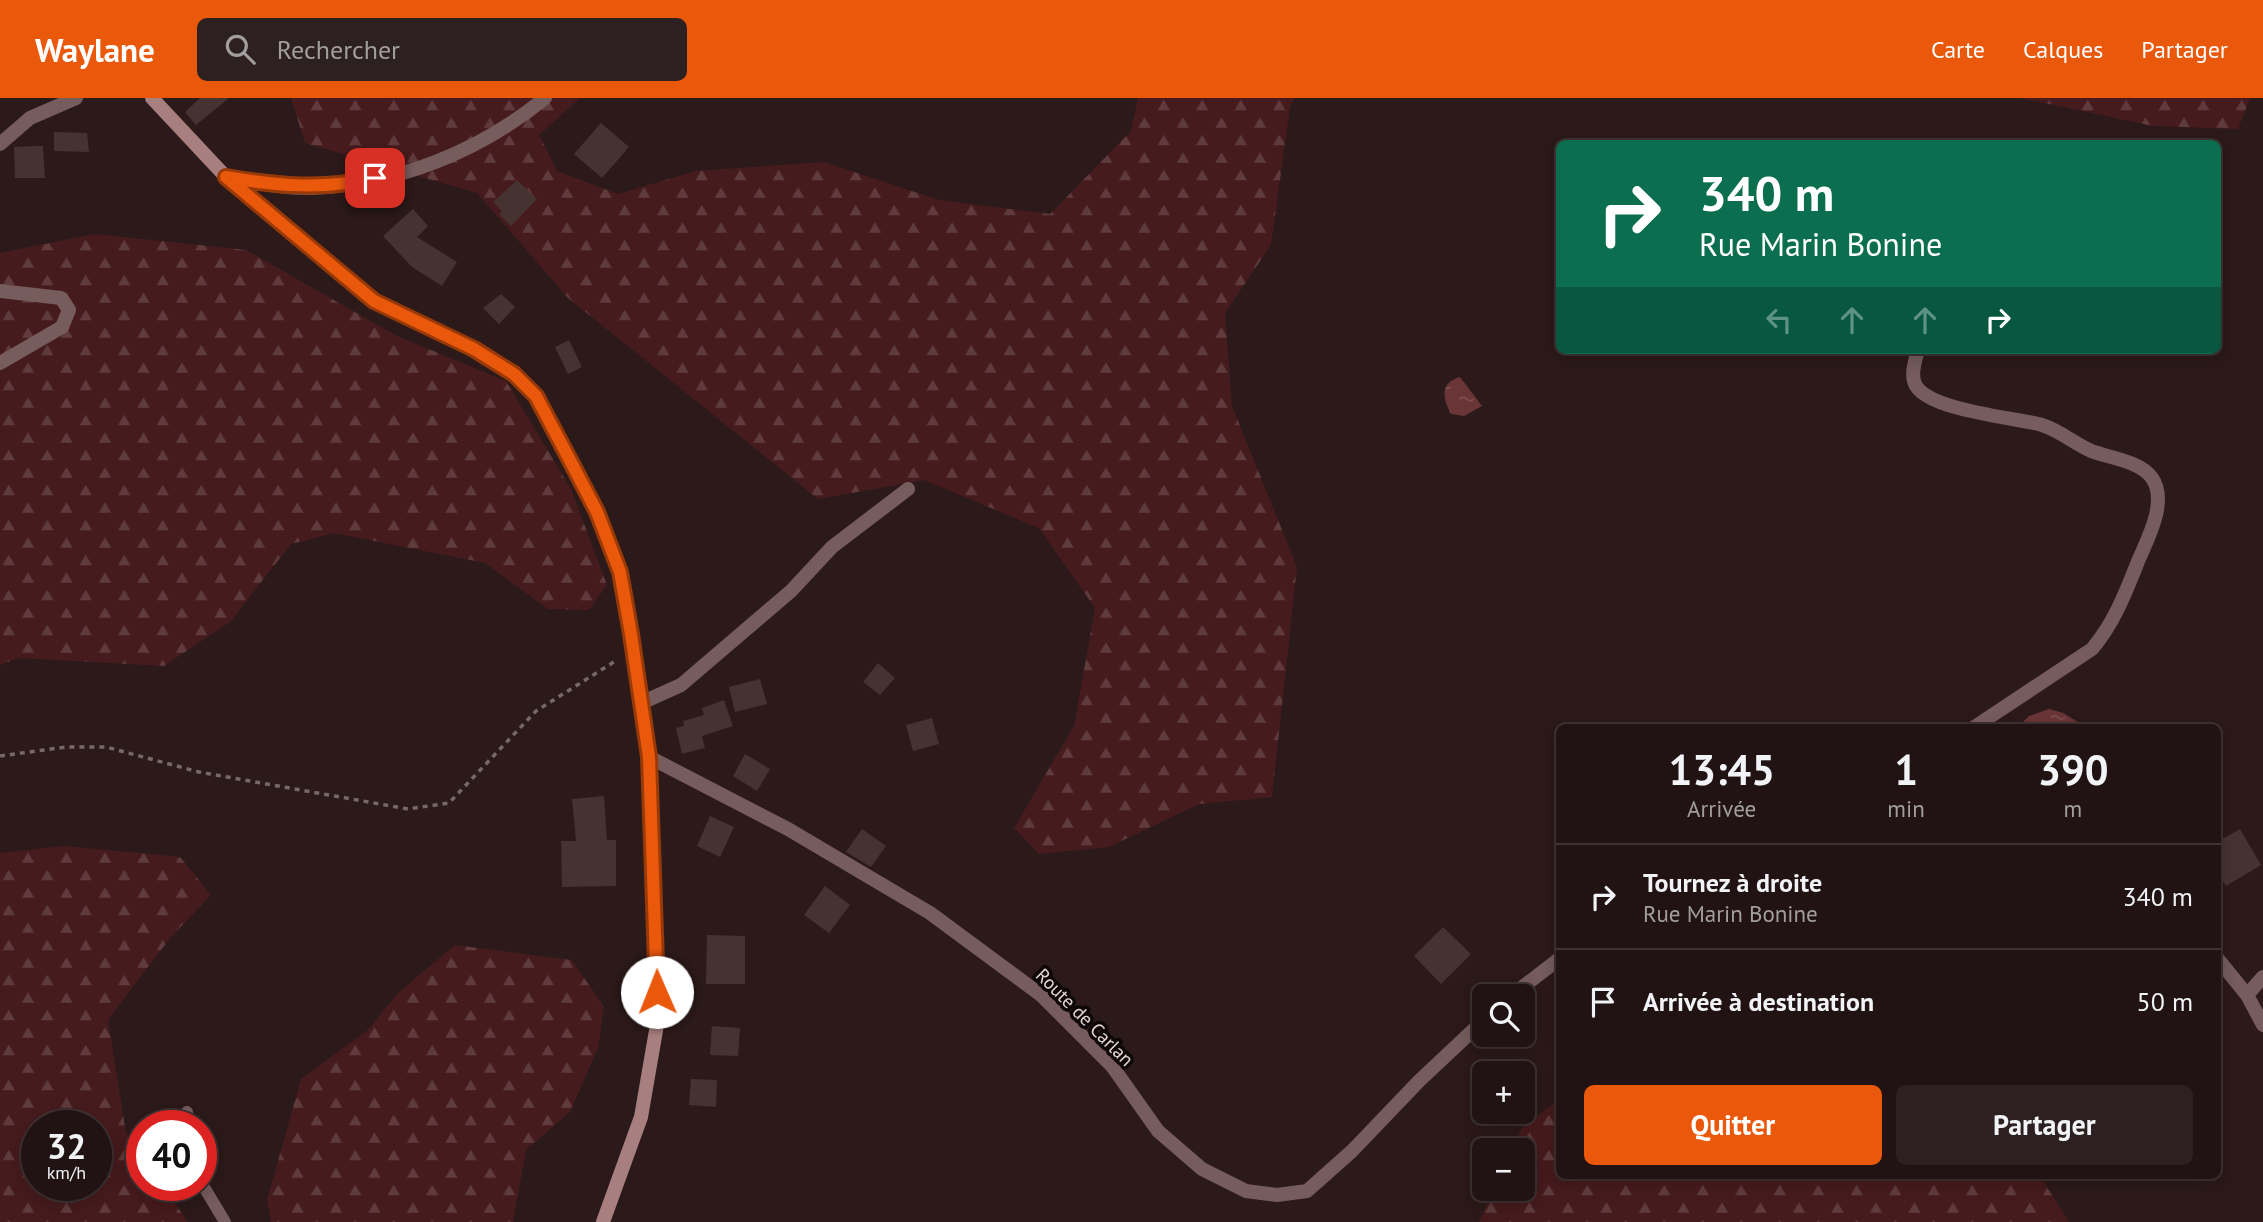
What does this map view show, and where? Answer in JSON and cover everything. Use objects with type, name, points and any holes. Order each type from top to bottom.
[{"type":"street","points":[[0,145],[30,118],[76,98]]},
{"type":"street","points":[[152,98],[226,177],[374,301],[474,349],[514,374],[536,396],[597,512],[620,572],[649,757],[658,1019],[641,1117],[603,1222]]},
{"type":"street","points":[[226,177],[275,186],[311,188],[353,183],[442,162],[510,127],[545,98]]},
{"type":"street","points":[[0,290],[61,298],[69,310],[62,327],[0,363]]},
{"type":"street","points":[[1917,354],[1913,372],[1914,384],[1924,396],[1947,404],[2045,426],[2079,447],[2142,468],[2153,479],[2157,493],[2154,524],[2114,620],[2104,635],[2092,649],[1979,724]]},
{"type":"street","points":[[641,703],[681,685],[790,591],[832,547],[908,489]]},
{"type":"street","name":"Route de Carlan","points":[[649,757],[788,829],[930,913],[1041,995],[1112,1066],[1158,1131],[1202,1169],[1246,1191],[1277,1195],[1307,1191],[1352,1151],[1419,1081],[1472,1031]]},
{"type":"street","points":[[1527,984],[1556,961]]},
{"type":"street","points":[[2221,963],[2247,995],[2263,1025]]},
{"type":"street","points":[[2247,995],[2263,977]]},
{"type":"lane","points":[[212,1201],[225,1222]]},
{"type":"path","points":[[0,755],[66,747],[106,747],[199,772],[408,809],[449,803],[536,711],[633,649]]},
{"type":"green space","points":[[291,98],[580,98],[539,135],[557,171],[618,194],[696,171],[824,162],[939,200],[1050,214],[1131,131],[1138,98],[1294,98],[1290,107],[1271,245],[1225,313],[1232,406],[1297,567],[1272,797],[1199,804],[1109,847],[1039,854],[1014,828],[1074,726],[1095,608],[1039,528],[924,480],[818,499],[568,298],[477,193],[305,143]]},
{"type":"green space","points":[[2021,98],[2250,98],[2238,129],[2153,126]]},
{"type":"green space","points":[[95,234],[246,250],[397,336],[506,381],[571,489],[607,585],[589,610],[548,609],[485,563],[334,533],[291,544],[230,622],[164,666],[19,658],[0,665],[0,253]]},
{"type":"green space","points":[[65,846],[180,857],[211,895],[171,937],[108,1020],[126,1133],[126,1201],[173,1201],[188,1222],[0,1222],[0,853]]},
{"type":"green space","points":[[455,945],[572,960],[604,1007],[598,1048],[570,1112],[526,1150],[513,1222],[271,1222],[267,1200],[301,1079],[368,1030],[398,993]]},
{"type":"green space","points":[[1556,1101],[1556,1179],[2042,1179],[2069,1222],[1479,1222],[1489,1201],[1535,1201],[1535,1138],[1517,1138],[1522,1128],[1527,1124],[1535,1124],[1535,1118]]},
{"type":"water","points":[[1460,377],[1482,406],[1464,416],[1451,414],[1445,397],[1449,383]]},
{"type":"water","points":[[2049,709],[2063,713],[2081,724],[2021,724],[2029,716]]},
{"type":"building","points":[[200,98],[229,98],[196,125],[185,112]]},
{"type":"building","points":[[601,123],[629,147],[602,178],[574,154]]},
{"type":"building","points":[[54,132],[87,133],[89,152],[54,151]]},
{"type":"building","points":[[43,146],[45,178],[15,178],[14,147]]},
{"type":"building","points":[[517,180],[537,199],[511,226],[499,214],[502,211],[493,202]]},
{"type":"building","points":[[413,209],[428,226],[417,237],[457,262],[442,286],[412,267],[383,236]]},
{"type":"building","points":[[501,294],[515,307],[499,324],[483,308]]},
{"type":"building","points":[[569,340],[582,367],[568,374],[555,347]]},
{"type":"building","points":[[878,663],[895,678],[880,695],[863,682]]},
{"type":"building","points":[[760,679],[767,704],[735,712],[729,687]]},
{"type":"building","points":[[724,700],[733,726],[702,736],[705,748],[682,754],[676,728],[684,726],[683,721],[704,715],[702,708]]},
{"type":"building","points":[[932,718],[939,744],[913,751],[906,725]]},
{"type":"building","points":[[745,754],[770,769],[757,791],[733,776]]},
{"type":"building","points":[[604,796],[607,840],[616,840],[616,886],[562,887],[561,841],[576,841],[572,799]]},
{"type":"building","points":[[710,816],[734,827],[720,857],[697,846]]},
{"type":"building","points":[[862,829],[886,846],[871,867],[846,852]]},
{"type":"building","points":[[2240,829],[2261,865],[2226,886],[2221,878],[2221,840]]},
{"type":"building","points":[[825,886],[850,905],[829,933],[804,915]]},
{"type":"building","points":[[1443,927],[1471,954],[1441,984],[1414,956]]},
{"type":"building","points":[[707,935],[745,936],[745,984],[706,984]]},
{"type":"building","points":[[712,1026],[740,1028],[738,1056],[710,1055]]},
{"type":"building","points":[[691,1079],[717,1080],[716,1107],[689,1105]]},
{"type":"route","points":[[375,178],[311,188],[275,186],[226,177],[374,301],[474,349],[514,374],[536,396],[597,512],[620,572],[649,757],[657,992]]}]
